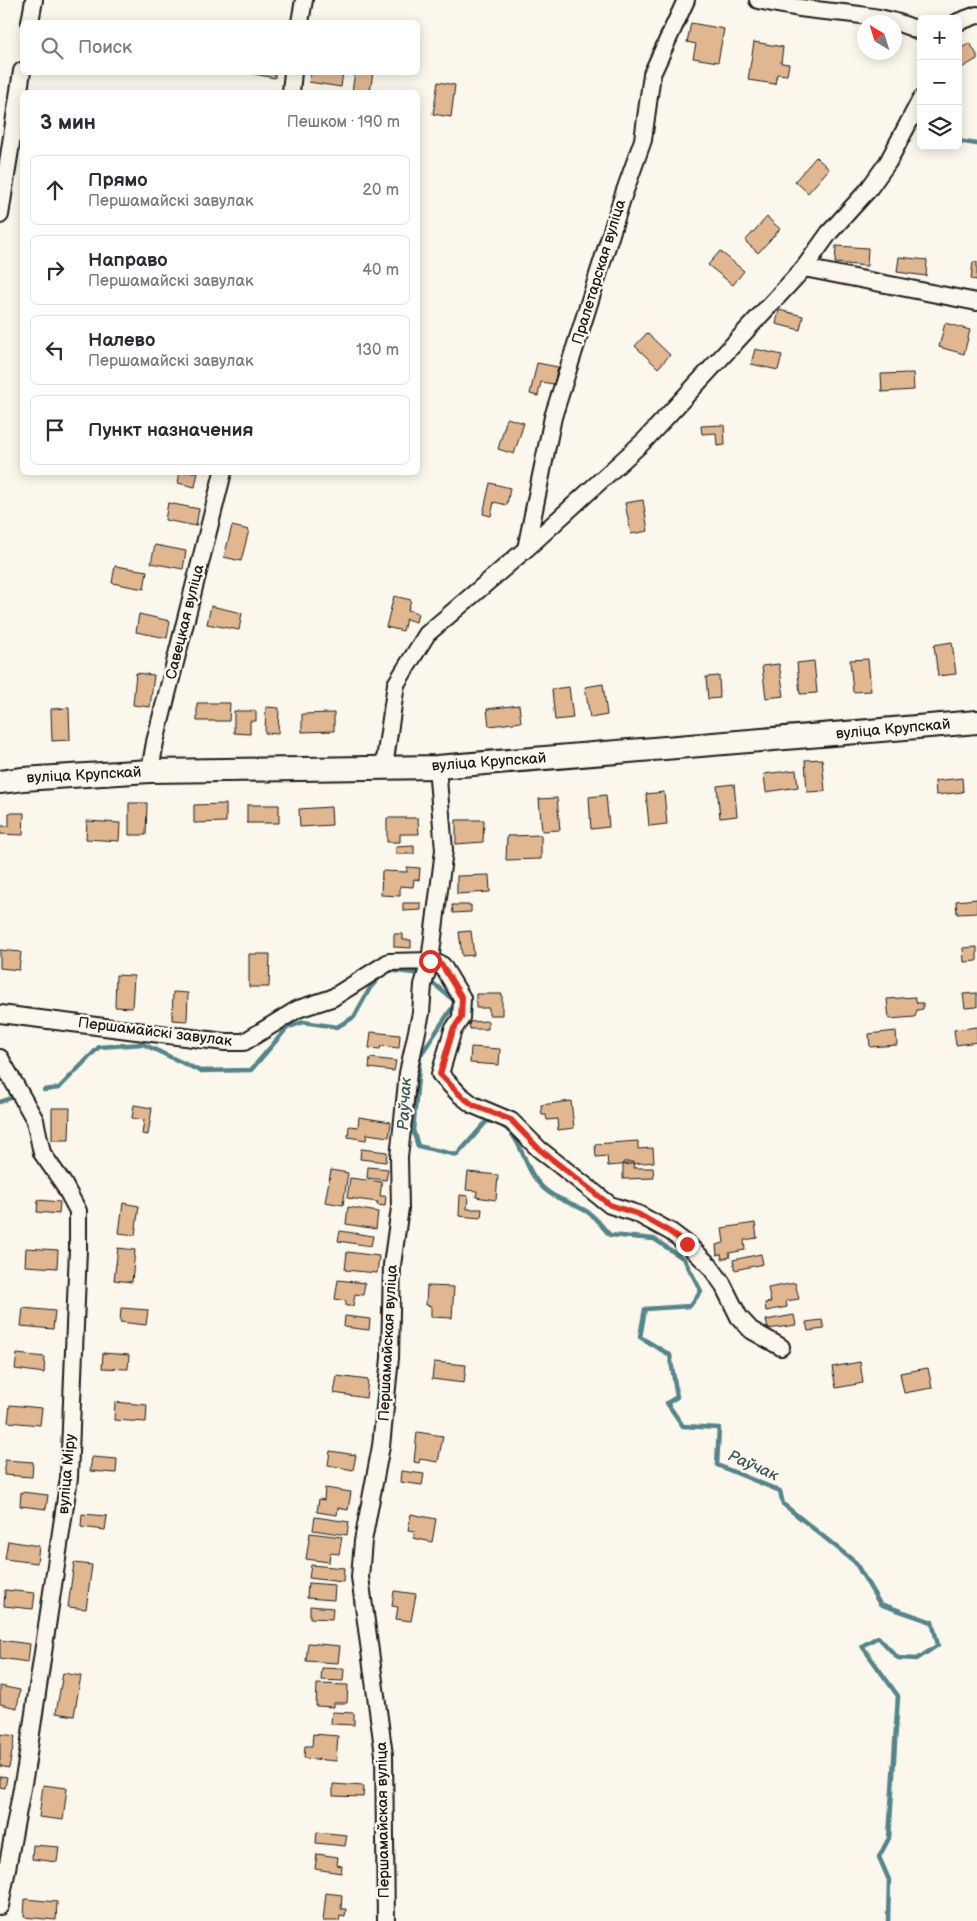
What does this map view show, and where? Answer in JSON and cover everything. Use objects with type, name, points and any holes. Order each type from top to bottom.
[{"type":"street","points":[[30,20],[34,0]]},
{"type":"street","points":[[300,20],[304,0]]},
{"type":"street","name":"Пралетарская вуліца","points":[[526,550],[553,417],[622,199],[643,140],[652,74],[686,0]]},
{"type":"street","points":[[758,0],[799,8],[863,16],[909,25],[917,30]]},
{"type":"street","points":[[962,21],[977,15]]},
{"type":"street","points":[[0,215],[21,75]]},
{"type":"street","points":[[291,90],[293,75]]},
{"type":"street","points":[[384,766],[396,684],[427,634],[526,550],[645,440],[804,268],[829,234],[868,190],[888,162],[918,105]]},
{"type":"street","points":[[804,268],[977,302]]},
{"type":"street","name":"Савецкая вуліца","points":[[150,771],[155,742],[222,475]]},
{"type":"street","name":"вуліца Крупскай","points":[[0,782],[150,771],[384,766],[437,767],[977,722]]},
{"type":"street","name":"Першамайская вуліца","points":[[386,1921],[384,1755],[360,1577],[363,1541],[381,1446],[390,1358],[392,1264],[400,1208],[399,1157],[408,1074],[421,1013],[444,850],[437,767]]},
{"type":"street","name":"Першамайскі завулак","points":[[0,1014],[226,1042],[244,1042],[298,1009],[332,998],[389,962],[427,972]]},
{"type":"street","points":[[427,972],[442,965],[462,998],[461,1018],[453,1030],[440,1074],[450,1086],[473,1105],[511,1120],[560,1167],[610,1205],[638,1214],[670,1232],[709,1265],[722,1283],[739,1317],[751,1330],[781,1347]]},
{"type":"street","name":"вуліца Міру","points":[[0,1058],[35,1120],[42,1153],[64,1184],[78,1211],[78,1249],[69,1478],[26,1767],[0,1906]]},
{"type":"building","points":[[691,23],[724,29],[718,62],[693,58],[696,44],[687,42]]},
{"type":"building","points":[[754,42],[783,47],[781,63],[789,64],[787,75],[777,74],[775,84],[748,80]]},
{"type":"building","points":[[970,43],[977,55],[977,59],[962,68],[962,60],[962,48]]},
{"type":"building","points":[[259,75],[275,75],[275,78]]},
{"type":"building","points":[[310,75],[343,75],[341,87],[309,82]]},
{"type":"building","points":[[355,75],[373,75],[370,90],[352,90]]},
{"type":"building","points":[[438,82],[455,85],[451,117],[433,114]]},
{"type":"building","points":[[816,157],[829,169],[808,193],[795,181]]},
{"type":"building","points":[[767,217],[780,229],[758,253],[745,241]]},
{"type":"building","points":[[836,246],[868,248],[867,266],[835,263]]},
{"type":"building","points":[[720,251],[744,271],[733,285],[708,265]]},
{"type":"building","points":[[899,257],[927,260],[926,276],[897,272]]},
{"type":"building","points":[[973,262],[977,262],[977,280],[971,279]]},
{"type":"building","points":[[779,310],[803,316],[800,330],[776,324]]},
{"type":"building","points":[[945,323],[970,330],[964,354],[939,347]]},
{"type":"building","points":[[647,333],[670,355],[658,368],[635,346]]},
{"type":"building","points":[[755,349],[782,355],[778,370],[751,364]]},
{"type":"building","points":[[537,363],[558,367],[554,384],[541,382],[538,396],[530,394]]},
{"type":"building","points":[[913,373],[914,390],[882,392],[881,374]]},
{"type":"building","points":[[507,418],[524,423],[514,454],[498,449]]},
{"type":"building","points":[[724,425],[725,445],[717,446],[716,433],[702,434],[701,426]]},
{"type":"building","points":[[179,475],[197,475],[195,487],[178,483]]},
{"type":"building","points":[[490,483],[510,488],[507,505],[494,502],[491,516],[483,514]]},
{"type":"building","points":[[643,500],[648,531],[631,534],[625,503]]},
{"type":"building","points":[[168,503],[199,509],[196,526],[165,520]]},
{"type":"building","points":[[232,526],[249,530],[241,561],[224,557]]},
{"type":"building","points":[[155,545],[186,551],[183,569],[151,563]]},
{"type":"building","points":[[115,566],[147,571],[144,589],[112,583]]},
{"type":"building","points":[[394,596],[411,600],[408,610],[418,613],[416,622],[406,619],[403,631],[386,627]]},
{"type":"building","points":[[211,606],[242,613],[239,630],[207,624]]},
{"type":"building","points":[[139,614],[170,621],[167,638],[136,632]]},
{"type":"building","points":[[952,642],[956,674],[938,676],[934,645]]},
{"type":"building","points":[[868,659],[871,691],[853,692],[850,660]]},
{"type":"building","points":[[814,661],[817,693],[800,694],[797,663]]},
{"type":"building","points":[[779,664],[784,696],[766,698],[762,666]]},
{"type":"building","points":[[136,673],[154,675],[150,707],[133,705]]},
{"type":"building","points":[[719,676],[720,698],[708,699],[706,677]]},
{"type":"building","points":[[603,684],[607,715],[590,718],[585,687]]},
{"type":"building","points":[[569,687],[573,718],[555,720],[552,689]]},
{"type":"building","points":[[197,703],[230,703],[229,721],[197,721]]},
{"type":"building","points":[[519,705],[521,722],[489,726],[487,709]]},
{"type":"building","points":[[266,707],[279,708],[278,734],[265,733]]},
{"type":"building","points":[[69,708],[70,740],[52,741],[51,709]]},
{"type":"building","points":[[234,711],[256,711],[256,721],[250,721],[250,734],[234,733]]},
{"type":"building","points":[[334,713],[334,731],[302,732],[302,714]]},
{"type":"building","points":[[822,759],[825,791],[807,792],[805,760]]},
{"type":"building","points":[[796,770],[798,787],[766,792],[764,774]]},
{"type":"building","points":[[962,778],[963,792],[936,795],[935,781]]},
{"type":"building","points":[[734,784],[737,816],[720,818],[717,786]]},
{"type":"building","points":[[664,792],[667,824],[649,826],[646,794]]},
{"type":"building","points":[[606,795],[609,827],[591,829],[589,797]]},
{"type":"building","points":[[557,798],[560,830],[542,831],[539,799]]},
{"type":"building","points":[[129,803],[147,803],[146,835],[129,835]]},
{"type":"building","points":[[226,804],[226,822],[194,823],[194,805]]},
{"type":"building","points":[[247,805],[279,805],[279,823],[247,823]]},
{"type":"building","points":[[331,807],[332,825],[300,827],[299,809]]},
{"type":"building","points":[[9,813],[24,813],[23,835],[0,834],[0,826],[9,826]]},
{"type":"building","points":[[387,818],[418,818],[419,834],[400,834],[400,842],[387,842]]},
{"type":"building","points":[[456,820],[484,820],[483,842],[456,844]]},
{"type":"building","points":[[87,821],[120,823],[119,841],[86,839]]},
{"type":"building","points":[[541,835],[541,859],[506,860],[507,836]]},
{"type":"building","points":[[414,846],[414,854],[396,854],[396,847]]},
{"type":"building","points":[[407,867],[420,868],[419,880],[414,879],[413,887],[400,886],[400,896],[381,895],[382,871],[407,872]]},
{"type":"building","points":[[489,875],[490,892],[457,894],[457,876]]},
{"type":"building","points":[[977,899],[977,913],[957,914],[956,901]]},
{"type":"building","points":[[403,903],[421,903],[421,910],[403,911]]},
{"type":"building","points":[[452,905],[471,905],[471,912],[453,913]]},
{"type":"building","points":[[471,931],[474,955],[462,956],[459,932]]},
{"type":"building","points":[[394,934],[403,934],[403,940],[411,940],[411,948],[394,947]]},
{"type":"building","points":[[977,947],[977,961],[964,962],[963,948]]},
{"type":"building","points":[[0,950],[21,952],[19,970],[0,968]]},
{"type":"building","points":[[249,954],[270,954],[269,987],[249,987]]},
{"type":"building","points":[[116,975],[134,976],[132,1008],[115,1007]]},
{"type":"building","points":[[173,992],[188,993],[187,1021],[172,1020]]},
{"type":"building","points":[[977,993],[977,1007],[965,1008],[963,994]]},
{"type":"building","points":[[476,994],[502,994],[502,1015],[489,1015],[489,1008],[476,1008]]},
{"type":"building","points":[[915,997],[917,1003],[923,1003],[923,1009],[917,1010],[915,1017],[889,1019],[887,999]]},
{"type":"building","points":[[488,1021],[488,1029],[470,1029],[469,1022]]},
{"type":"building","points":[[977,1027],[977,1042],[956,1045],[954,1030]]},
{"type":"building","points":[[896,1031],[897,1045],[870,1047],[869,1034]]},
{"type":"building","points":[[371,1032],[400,1035],[399,1048],[381,1046],[380,1049],[369,1048]]},
{"type":"building","points":[[471,1047],[500,1049],[499,1065],[470,1063]]},
{"type":"building","points":[[370,1058],[396,1061],[394,1071],[369,1068]]},
{"type":"building","points":[[571,1101],[574,1128],[558,1130],[557,1119],[547,1120],[546,1115],[542,1115],[541,1105]]},
{"type":"building","points":[[134,1105],[152,1108],[148,1135],[142,1134],[144,1120],[132,1118]]},
{"type":"building","points":[[52,1108],[70,1108],[69,1140],[52,1140]]},
{"type":"building","points":[[359,1117],[391,1122],[389,1137],[367,1134],[366,1140],[348,1137],[349,1126],[358,1127]]},
{"type":"building","points":[[638,1141],[638,1149],[653,1148],[654,1162],[608,1166],[607,1156],[596,1157],[595,1144]]},
{"type":"building","points":[[361,1149],[387,1152],[386,1162],[360,1159]]},
{"type":"building","points":[[623,1162],[633,1162],[634,1168],[653,1168],[654,1178],[623,1179]]},
{"type":"building","points":[[368,1167],[388,1169],[386,1180],[367,1178]]},
{"type":"building","points":[[331,1170],[348,1173],[343,1205],[325,1202]]},
{"type":"building","points":[[468,1172],[498,1175],[496,1200],[476,1197],[477,1191],[466,1190]]},
{"type":"building","points":[[350,1178],[382,1182],[380,1196],[386,1196],[385,1206],[377,1205],[378,1202],[347,1198]]},
{"type":"building","points":[[460,1195],[468,1196],[467,1209],[482,1209],[481,1218],[459,1216]]},
{"type":"building","points":[[38,1200],[60,1202],[59,1214],[37,1212]]},
{"type":"building","points":[[123,1203],[139,1206],[135,1235],[119,1233]]},
{"type":"building","points":[[348,1207],[378,1212],[376,1229],[346,1224]]},
{"type":"building","points":[[755,1223],[757,1238],[744,1240],[745,1250],[729,1253],[730,1257],[722,1259],[721,1254],[717,1255],[716,1245],[724,1243],[722,1228]]},
{"type":"building","points":[[340,1231],[373,1236],[371,1246],[338,1241]]},
{"type":"building","points":[[26,1248],[58,1250],[57,1268],[25,1266]]},
{"type":"building","points":[[118,1248],[135,1250],[132,1282],[114,1280]]},
{"type":"building","points":[[347,1252],[379,1256],[377,1273],[345,1270]]},
{"type":"building","points":[[761,1254],[763,1264],[735,1270],[733,1260]]},
{"type":"building","points":[[338,1280],[365,1283],[363,1295],[355,1294],[353,1306],[346,1306],[346,1301],[335,1299]]},
{"type":"building","points":[[795,1283],[799,1299],[786,1301],[787,1307],[766,1311],[765,1303],[771,1302],[768,1288]]},
{"type":"building","points":[[427,1286],[454,1287],[452,1318],[431,1317],[431,1306],[426,1305]]},
{"type":"building","points":[[23,1308],[55,1311],[53,1329],[21,1326]]},
{"type":"building","points":[[121,1308],[148,1310],[146,1325],[120,1322]]},
{"type":"building","points":[[794,1315],[796,1325],[768,1329],[766,1320]]},
{"type":"building","points":[[345,1316],[370,1319],[369,1330],[344,1327]]},
{"type":"building","points":[[822,1320],[824,1329],[808,1331],[806,1322]]},
{"type":"building","points":[[103,1353],[129,1355],[128,1369],[102,1368]]},
{"type":"building","points":[[17,1354],[45,1357],[44,1373],[15,1369]]},
{"type":"building","points":[[434,1362],[466,1365],[464,1383],[432,1379]]},
{"type":"building","points":[[860,1362],[863,1383],[836,1388],[832,1367]]},
{"type":"building","points":[[928,1368],[932,1388],[904,1393],[900,1373]]},
{"type":"building","points":[[337,1376],[368,1380],[366,1398],[334,1393]]},
{"type":"building","points":[[115,1402],[147,1405],[146,1422],[114,1420]]},
{"type":"building","points":[[10,1405],[42,1408],[40,1425],[8,1422]]},
{"type":"building","points":[[417,1432],[443,1436],[438,1462],[420,1459],[419,1463],[414,1462]]},
{"type":"building","points":[[330,1451],[356,1455],[353,1470],[328,1465]]},
{"type":"building","points":[[92,1457],[117,1459],[116,1473],[90,1471]]},
{"type":"building","points":[[5,1460],[33,1462],[32,1477],[4,1475]]},
{"type":"building","points":[[401,1471],[424,1474],[422,1485],[400,1482]]},
{"type":"building","points":[[325,1488],[351,1492],[348,1510],[338,1508],[337,1515],[317,1512],[319,1499],[324,1500]]},
{"type":"building","points":[[21,1492],[48,1495],[46,1509],[20,1506]]},
{"type":"building","points":[[82,1514],[107,1516],[105,1530],[81,1527]]},
{"type":"building","points":[[411,1514],[436,1519],[432,1542],[413,1538],[415,1531],[408,1530]]},
{"type":"building","points":[[315,1517],[349,1522],[347,1535],[313,1530]]},
{"type":"building","points":[[310,1533],[342,1537],[339,1554],[330,1553],[329,1562],[306,1559]]},
{"type":"building","points":[[8,1541],[39,1546],[37,1563],[5,1559]]},
{"type":"building","points":[[74,1563],[92,1565],[86,1609],[68,1607]]},
{"type":"building","points":[[311,1565],[344,1568],[343,1582],[309,1578]]},
{"type":"building","points":[[308,1583],[335,1585],[334,1600],[307,1598]]},
{"type":"building","points":[[5,1590],[35,1593],[33,1609],[4,1606]]},
{"type":"building","points":[[394,1591],[416,1594],[411,1621],[396,1619],[398,1607],[392,1606]]},
{"type":"building","points":[[310,1606],[333,1608],[332,1619],[310,1618]]},
{"type":"building","points":[[0,1640],[30,1644],[28,1662],[0,1658]]},
{"type":"building","points":[[308,1643],[340,1646],[338,1663],[306,1661]]},
{"type":"building","points":[[322,1668],[344,1669],[343,1681],[321,1680]]},
{"type":"building","points":[[63,1673],[81,1676],[74,1716],[56,1713]]},
{"type":"building","points":[[317,1684],[348,1685],[347,1703],[334,1703],[334,1707],[316,1706]]},
{"type":"building","points":[[0,1686],[20,1690],[17,1708],[0,1704]]},
{"type":"building","points":[[332,1712],[354,1713],[354,1725],[331,1724]]},
{"type":"building","points":[[0,1734],[15,1736],[9,1768],[0,1766]]},
{"type":"building","points":[[313,1734],[338,1736],[336,1761],[304,1758],[305,1746],[312,1746]]},
{"type":"building","points":[[0,1776],[7,1777],[5,1788],[0,1787]]},
{"type":"building","points":[[333,1784],[364,1786],[363,1797],[333,1796]]},
{"type":"building","points":[[43,1785],[67,1788],[63,1820],[39,1817]]},
{"type":"building","points":[[317,1832],[347,1835],[345,1846],[316,1843]]},
{"type":"building","points":[[33,1845],[59,1847],[57,1862],[32,1859]]},
{"type":"building","points":[[317,1854],[338,1857],[337,1865],[342,1866],[341,1873],[315,1869]]},
{"type":"building","points":[[326,1893],[342,1895],[341,1909],[346,1909],[345,1917],[340,1916],[339,1921],[323,1921]]},
{"type":"building","points":[[25,1899],[57,1902],[56,1920],[24,1917]]},
{"type":"waterway","points":[[962,142],[977,144]]},
{"type":"waterway","name":"Раўчак","points":[[44,1090],[59,1088],[99,1047],[143,1044],[200,1071],[251,1070],[287,1028],[303,1022],[337,1027],[354,1017],[370,988],[386,970],[415,973],[422,977]]},
{"type":"waterway","name":"Раўчак","points":[[429,980],[456,1002],[420,1056],[413,1130],[418,1146],[457,1155],[487,1121],[498,1123],[512,1134],[529,1169],[546,1190],[589,1213],[610,1235],[654,1239],[684,1259],[701,1291],[690,1306],[645,1309],[640,1337],[670,1355],[677,1397],[667,1403],[683,1426],[719,1428],[717,1465],[780,1491],[783,1504],[855,1562],[880,1604],[932,1622],[938,1645],[917,1659],[898,1658],[878,1637],[862,1646],[898,1696],[889,1838],[879,1857],[889,1880],[888,1921]]},
{"type":"waterway","name":"Раўчак","points":[[0,1102],[11,1098]]},
{"type":"route","points":[[430,961],[442,965],[462,998],[461,1018],[453,1030],[440,1074],[450,1086],[473,1105],[511,1120],[539,1149],[584,1187],[610,1205],[638,1214],[687,1244]]}]
